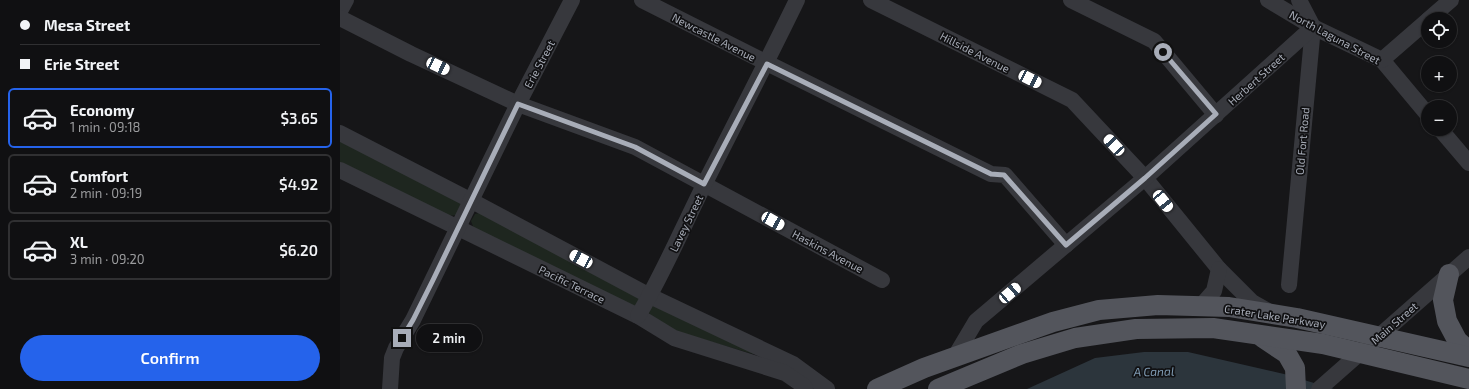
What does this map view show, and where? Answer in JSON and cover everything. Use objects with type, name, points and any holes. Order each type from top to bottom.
[{"type":"main road","points":[[1449,274],[1443,300],[1447,321],[1457,340],[1469,351]]},
{"type":"main road","name":"Crater Lake Parkway","points":[[877,389],[924,368],[1053,322],[1099,310],[1158,306],[1229,307],[1275,314],[1469,357]]},
{"type":"main road","name":"Crater Lake Parkway","points":[[938,389],[1022,354],[1075,338],[1136,329],[1213,328],[1323,344],[1469,379]]},
{"type":"main road","points":[[1260,336],[1287,354],[1295,368],[1296,389]]},
{"type":"street","points":[[340,11],[346,0]]},
{"type":"street","name":"Erie Street","points":[[390,389],[392,358],[396,348],[413,320],[518,104],[572,0]]},
{"type":"street","name":"Newcastle Avenue","points":[[642,0],[767,64],[991,174],[1004,175],[1066,245]]},
{"type":"street","name":"Lavey Street","points":[[638,316],[650,296],[704,184],[767,64],[797,0]]},
{"type":"street","name":"Hillside Avenue","points":[[870,0],[893,4],[1072,100],[1145,178],[1219,269],[1252,302],[1275,314]]},
{"type":"street","points":[[1071,0],[1154,41],[1216,114]]},
{"type":"street","name":"North Laguna Street","points":[[1268,0],[1313,27],[1382,60],[1421,107]]},
{"type":"street","points":[[1299,0],[1313,27]]},
{"type":"street","points":[[1438,12],[1451,0]]},
{"type":"street","name":"Haskins Avenue","points":[[340,18],[411,54],[518,104],[635,147],[882,280]]},
{"type":"street","name":"Herbert Street","points":[[954,358],[976,322],[1145,178],[1313,27]]},
{"type":"street","name":"Old Fort Road","points":[[1289,286],[1313,27]]},
{"type":"street","points":[[1382,60],[1421,27]]},
{"type":"street","points":[[340,133],[472,201],[650,296],[793,364],[828,389]]},
{"type":"street","points":[[1446,136],[1469,163]]},
{"type":"street","name":"Pacific Terrace","points":[[340,170],[638,316],[674,338],[785,373],[804,386],[805,389]]},
{"type":"street","name":"Main Street","points":[[1324,385],[1469,257]]},
{"type":"street","points":[[1200,306],[1214,291],[1219,269]]},
{"type":"shaded area","points":[[340,138],[458,198],[462,206],[458,215],[447,216],[340,162]]},
{"type":"shaded area","points":[[483,212],[643,298],[638,306],[629,307],[474,229],[471,221],[475,214]]},
{"type":"shaded area","points":[[652,305],[755,351],[753,354],[674,331],[654,319],[649,313]]},
{"type":"water","name":"A Canal","points":[[1144,352],[1188,352],[1284,374],[1334,389],[1027,389],[1095,358]]},
{"type":"route","points":[[402,338],[413,320],[433,280],[518,104],[635,147],[704,184],[767,64],[991,174],[1004,175],[1066,245],[1145,178],[1216,114],[1163,52]]}]
